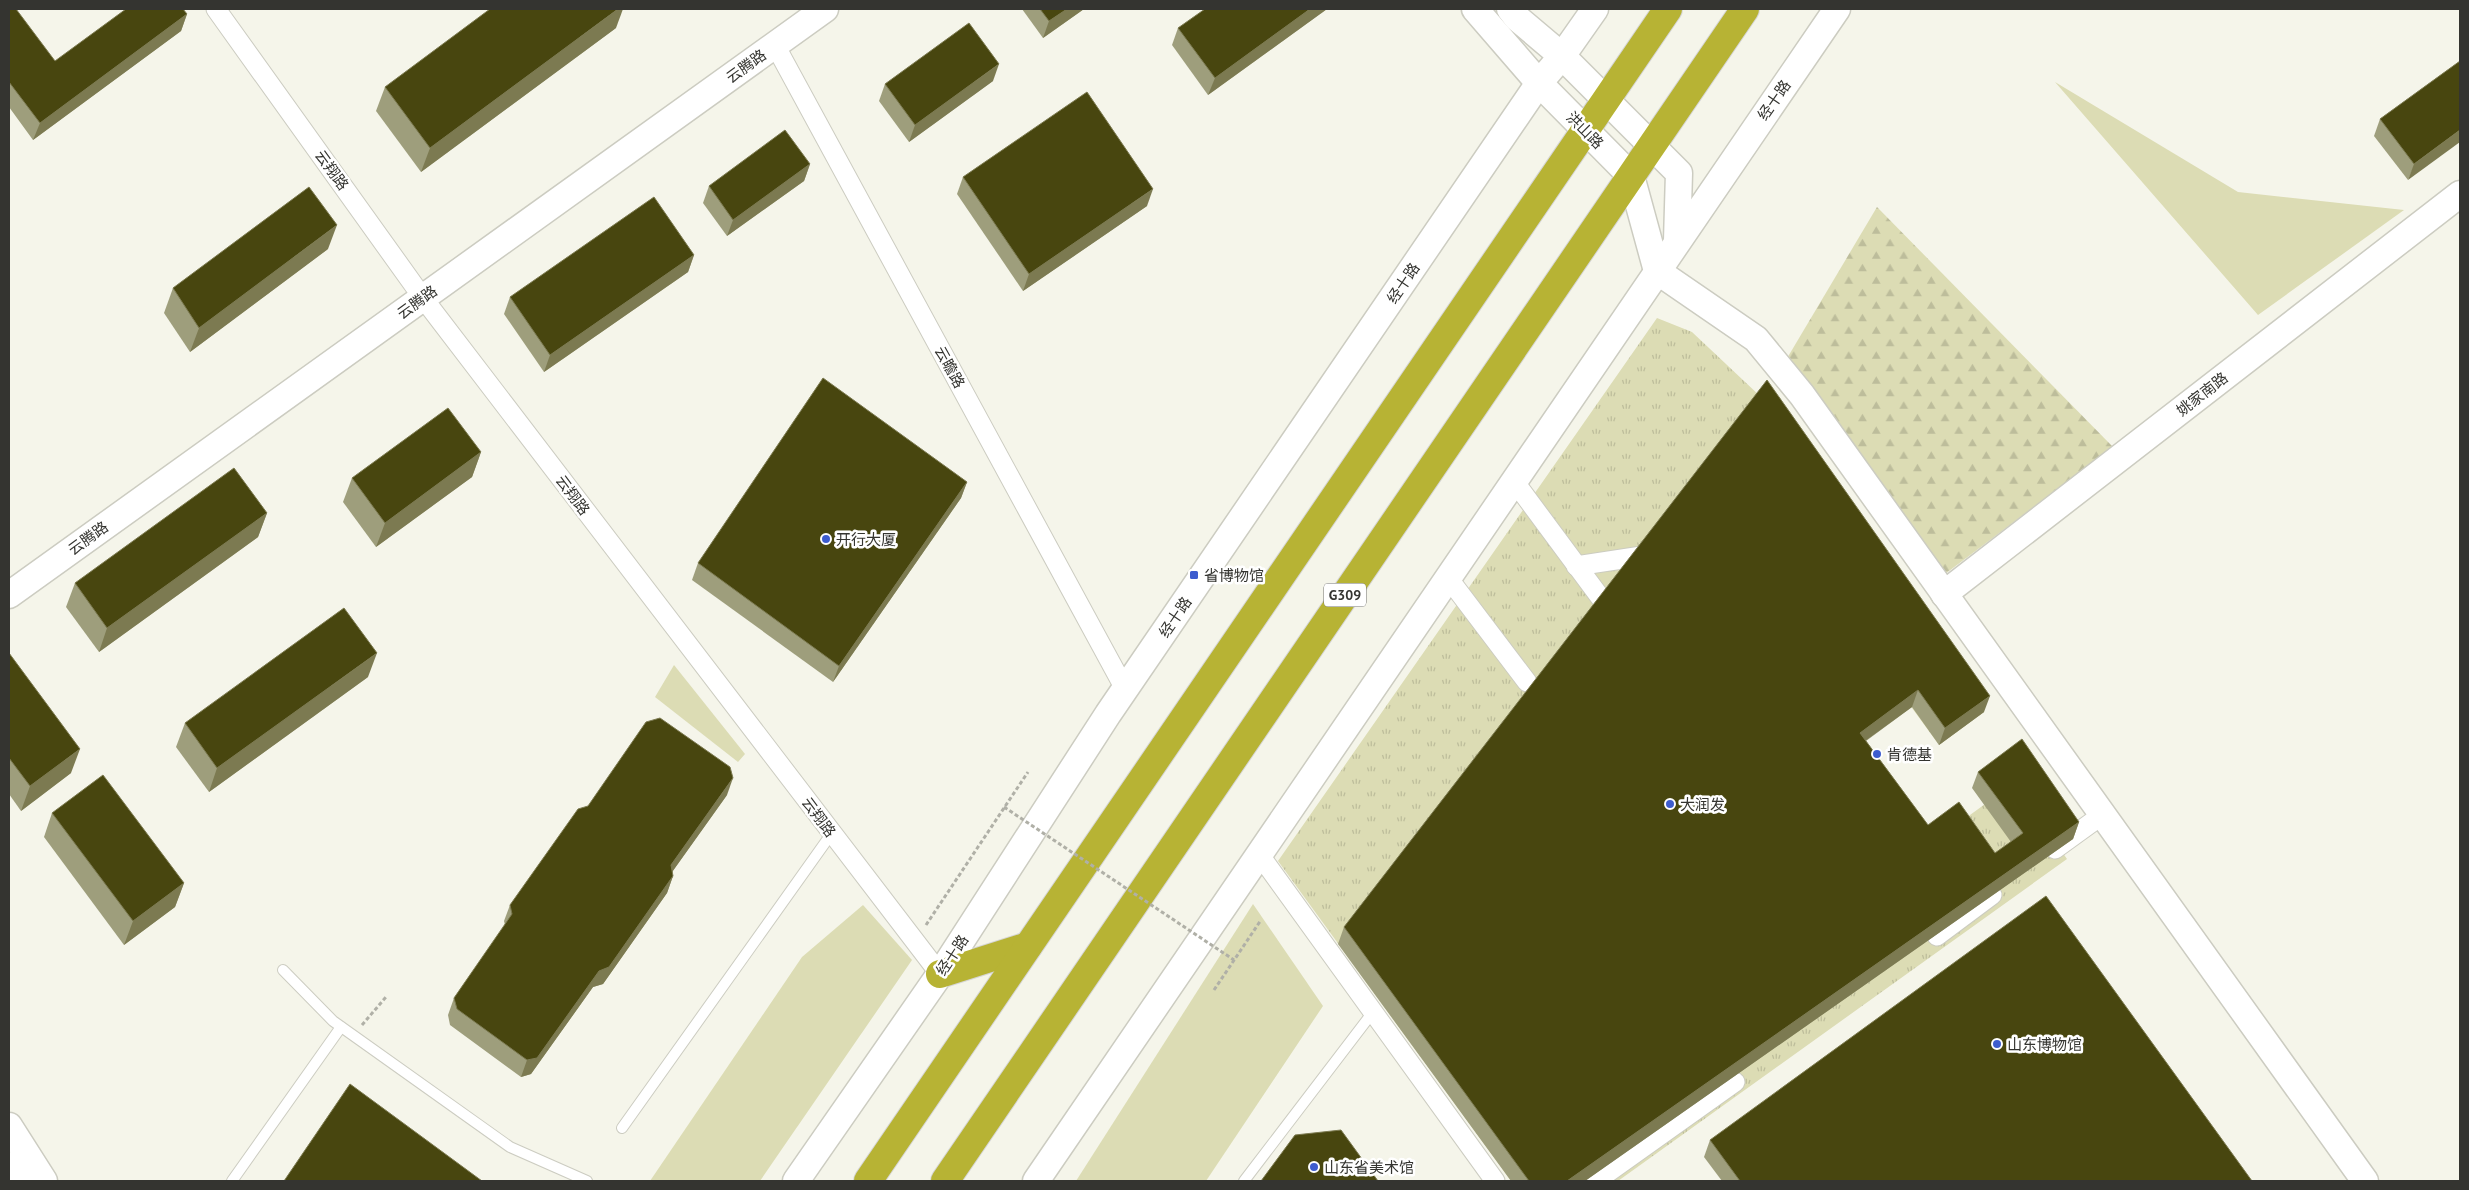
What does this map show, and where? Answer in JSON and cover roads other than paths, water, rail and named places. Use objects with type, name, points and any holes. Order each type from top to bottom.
[{"type":"highway","points":[[868,1181],[1668,9]]},
{"type":"highway","name":"G309","points":[[945,1181],[1745,9]]},
{"type":"highway","points":[[940,974],[1028,946]]},
{"type":"main road","name":"云腾路","points":[[9,595],[825,9]]},
{"type":"main road","name":"洪山路","points":[[1475,9],[1539,84],[1631,176],[1657,271]]},
{"type":"main road","points":[[1510,9],[1516,18],[1562,56],[1679,173],[1677,241]]},
{"type":"main road","name":"经十路","points":[[796,1181],[940,974],[1125,689],[1539,84],[1562,56],[1595,9]]},
{"type":"main road","name":"经十路","points":[[1657,271],[1837,9]]},
{"type":"main road","name":"姚家南路","points":[[1944,594],[2460,194]]},
{"type":"main road","points":[[1036,1181],[1449,579],[1657,271],[1756,339],[1802,395],[2365,1181]]},
{"type":"main road","points":[[9,1126],[44,1181]]},
{"type":"main road","points":[[9,1165],[19,1181]]},
{"type":"street","name":"云翔路","points":[[216,9],[422,298],[940,974]]},
{"type":"street","name":"云瞻路","points":[[775,45],[1125,689]]},
{"type":"street","points":[[1514,481],[1614,616]]},
{"type":"street","points":[[1576,566],[1669,552]]},
{"type":"street","points":[[1449,579],[1527,682]]},
{"type":"street","points":[[2039,861],[2102,815]]},
{"type":"street","points":[[1259,854],[1495,1181]]},
{"type":"street","points":[[1937,936],[2008,884]]},
{"type":"street","points":[[1943,906],[1954,922]]},
{"type":"street","points":[[1683,1058],[1712,1098]]},
{"type":"street","points":[[1596,1181],[1735,1082]]},
{"type":"lane","points":[[622,1128],[832,833]]},
{"type":"lane","points":[[282,970],[341,1027],[510,1147],[587,1181]]},
{"type":"lane","points":[[1244,1181],[1373,1012]]},
{"type":"lane","points":[[232,1181],[341,1027]]},
{"type":"place","name":"开行大厦","points":[[826,539]]},
{"type":"place","name":"省博物馆","points":[[1194,575]]},
{"type":"place","name":"肯德基","points":[[1877,754]]},
{"type":"place","name":"大润发","points":[[1670,804]]},
{"type":"place","name":"山东博物馆","points":[[1997,1044]]},
{"type":"place","name":"山东省美术馆","points":[[1314,1167]]}]
